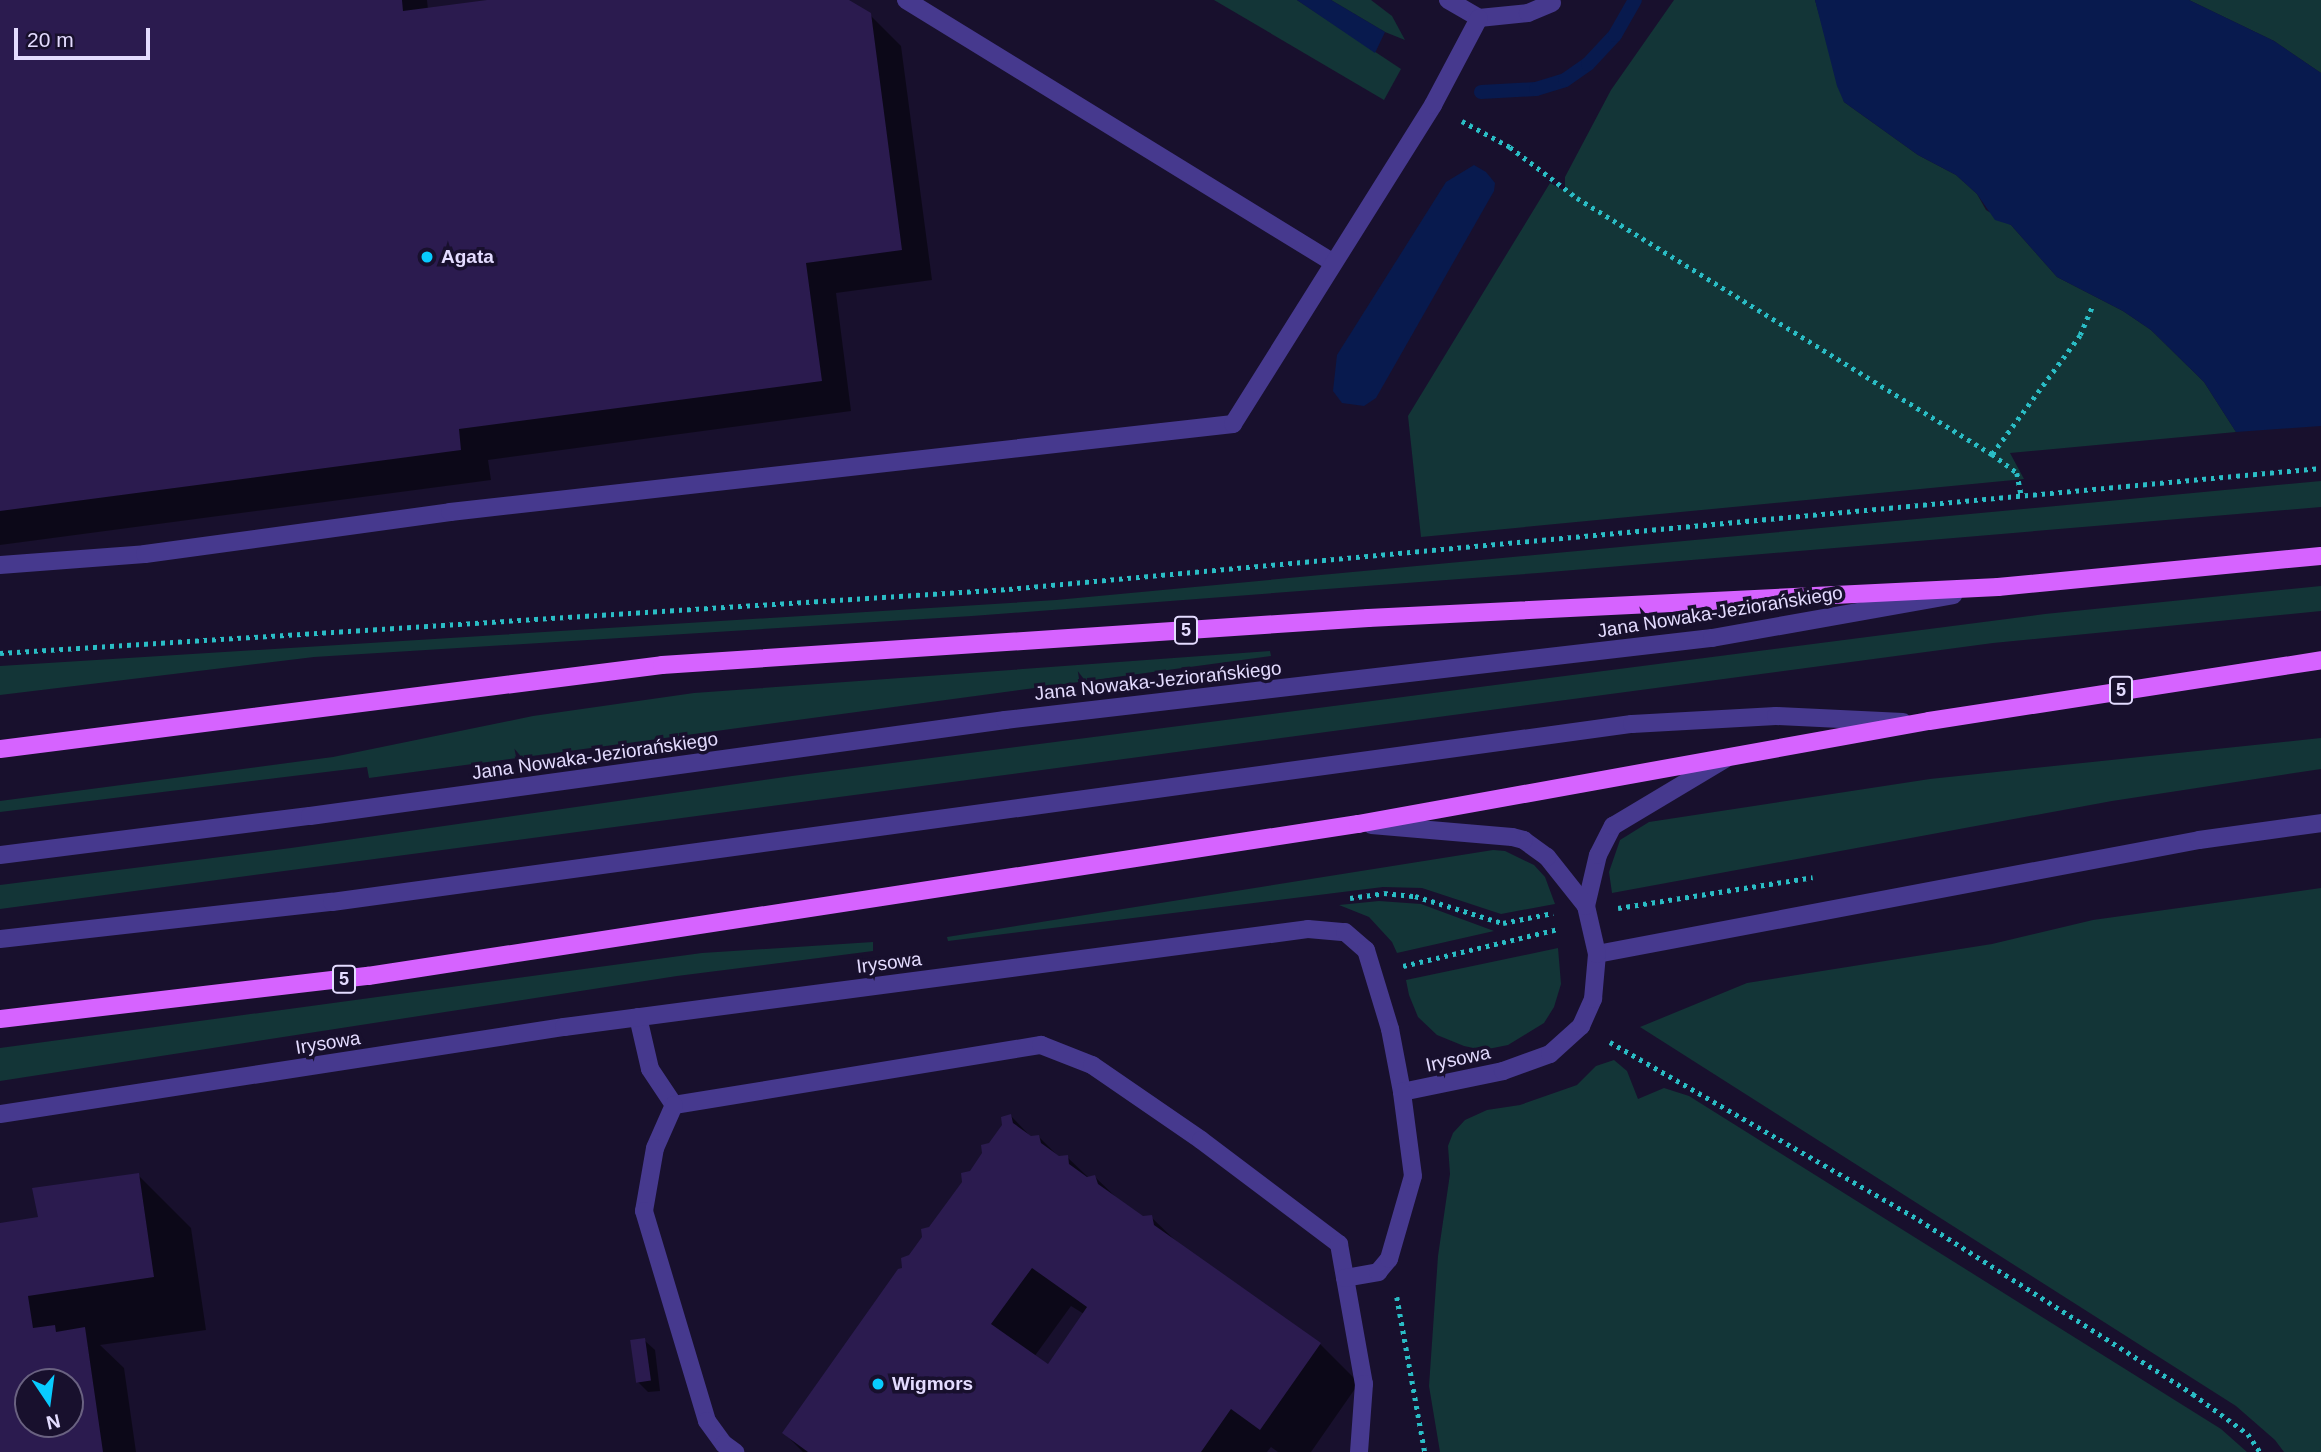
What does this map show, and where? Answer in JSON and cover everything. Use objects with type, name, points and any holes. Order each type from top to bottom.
[{"type":"main road","name":"Jana Nowaka-Jeziorańskiego","points":[[1998,587],[2321,556]]},
{"type":"main road","name":"5","points":[[0,748],[662,666],[1368,618],[1998,587]]},
{"type":"main road","name":"5","points":[[0,1019],[368,976],[1358,824],[1921,723],[2321,660]]},
{"type":"street","points":[[906,0],[1332,262]]},
{"type":"street","points":[[1448,0],[1479,18],[1528,13],[1552,3]]},
{"type":"street","points":[[0,565],[145,554],[450,512],[1233,424],[1332,262],[1433,105],[1479,18]]},
{"type":"street","name":"Jana Nowaka-Jeziorańskiego","points":[[0,855],[324,815],[1005,720],[1712,638],[1998,587]]},
{"type":"street","points":[[0,939],[332,902],[1632,724],[1776,716],[1921,723]]},
{"type":"street","points":[[1588,915],[1598,855],[1613,826],[1725,759]]},
{"type":"street","points":[[1597,954],[2185,843],[2321,823]]},
{"type":"street","points":[[1358,824],[1488,833],[1524,840],[1547,857],[1588,915]]},
{"type":"street","name":"Irysowa","points":[[0,1114],[638,1017],[1308,929],[1345,932],[1366,950],[1390,1029],[1402,1092],[1503,1070],[1550,1054],[1581,1026],[1592,999],[1597,954],[1588,915]]},
{"type":"street","points":[[638,1017],[650,1069],[674,1105]]},
{"type":"street","points":[[674,1105],[1041,1045],[1092,1065],[1201,1140],[1339,1244],[1364,1384],[1359,1452]]},
{"type":"street","points":[[1345,1279],[1378,1272],[1389,1259],[1413,1176],[1402,1092]]},
{"type":"street","points":[[674,1105],[655,1148],[643,1211],[707,1421],[724,1444],[735,1452]]},
{"type":"path","points":[[1433,105],[1510,147],[1577,198],[1992,454],[2017,473],[2021,494]]},
{"type":"path","points":[[1992,454],[2080,335],[2092,305]]},
{"type":"path","points":[[0,653],[1009,589],[2321,468]]},
{"type":"path","points":[[1375,973],[1618,908]]},
{"type":"path","points":[[1581,1026],[1919,1220],[2193,1394],[2248,1434],[2260,1452]]},
{"type":"path","points":[[1389,1259],[1425,1452]]},
{"type":"green space","points":[[1214,0],[1297,0],[1401,69],[1384,100]]},
{"type":"green space","points":[[1331,0],[1371,0],[1392,16],[1405,40],[1385,32]]},
{"type":"green space","points":[[1674,0],[1815,0],[1844,102],[1918,155],[1956,175],[1977,194],[1986,210],[2011,225],[2057,277],[2123,311],[2151,330],[2204,382],[2236,432],[2010,453],[2024,479],[1421,537],[1408,416],[1550,183],[1565,191],[1565,177],[1611,90]]},
{"type":"green space","points":[[2189,0],[2321,0],[2321,73],[2274,41]]},
{"type":"green space","points":[[2321,481],[2321,507],[1538,573],[972,616],[314,657],[0,695],[0,666],[1056,600]]},
{"type":"green space","points":[[2321,586],[2321,611],[1993,643],[0,909],[0,885],[291,848],[792,776],[2045,614]]},
{"type":"green space","points":[[1270,651],[1271,656],[369,778],[367,767],[0,812],[0,801],[333,757],[533,716],[694,693]]},
{"type":"green space","points":[[2321,738],[2321,769],[2112,801],[1612,893],[1609,872],[1620,840],[1649,822],[1930,779]]},
{"type":"green space","points":[[1493,850],[1505,851],[1534,865],[1545,877],[1555,904],[1501,914],[1422,888],[1383,887],[948,941],[947,937]]},
{"type":"green space","points":[[2321,888],[2321,1452],[2284,1452],[2275,1440],[2236,1406],[1640,1027],[1747,983],[1992,944],[2093,920]]},
{"type":"green space","points":[[1379,901],[1421,904],[1494,931],[1397,953],[1392,942],[1369,917],[1339,905]]},
{"type":"green space","points":[[873,942],[873,951],[677,976],[0,1081],[0,1048],[702,953]]},
{"type":"green space","points":[[1558,948],[1561,984],[1554,1007],[1544,1023],[1508,1045],[1483,1050],[1437,1035],[1418,1017],[1409,995],[1406,980]]},
{"type":"green space","points":[[1614,1060],[1627,1071],[1638,1099],[1664,1088],[1689,1096],[2221,1429],[2247,1452],[1440,1452],[1429,1386],[1438,1256],[1450,1174],[1448,1146],[1453,1133],[1465,1120],[1487,1110],[1520,1105],[1577,1085],[1596,1066]]},
{"type":"water","points":[[1297,0],[1331,0],[1385,32],[1375,53]]},
{"type":"water","points":[[1815,0],[2189,0],[2274,41],[2321,73],[2321,426],[2236,432],[2204,382],[2151,330],[2123,311],[2057,277],[2011,225],[1995,220],[1977,194],[1956,175],[1918,155],[1844,102],[1837,86]]},
{"type":"water","points":[[1474,165],[1486,172],[1495,183],[1494,191],[1376,398],[1364,406],[1342,403],[1333,391],[1337,355],[1446,182]]},
{"type":"building","name":"Agata","points":[[0,0],[402,0],[403,11],[487,0],[849,0],[871,13],[902,250],[806,263],[822,381],[459,429],[461,450],[0,511]]},
{"type":"building","points":[[1011,1114],[1013,1123],[1031,1136],[1039,1135],[1041,1143],[1059,1156],[1068,1155],[1069,1164],[1087,1177],[1095,1175],[1098,1184],[1143,1216],[1152,1215],[1154,1225],[1321,1343],[1260,1430],[1231,1409],[1201,1452],[808,1452],[782,1433],[898,1269],[902,1268],[901,1258],[909,1255],[922,1237],[921,1229],[929,1227],[962,1182],[961,1173],[970,1171],[982,1153],[981,1145],[989,1143],[1002,1125],[1001,1117]],"holes":[[[1032,1268],[1087,1307],[1048,1364],[991,1324]]]},
{"type":"building","points":[[139,1173],[154,1277],[28,1296],[33,1328],[55,1325],[56,1332],[85,1327],[103,1452],[0,1452],[0,1223],[38,1217],[32,1188]]},
{"type":"building","points":[[645,1338],[651,1381],[636,1383],[630,1340]]},
{"type":"waterway","points":[[1481,92],[1536,89],[1565,80],[1588,64],[1615,35],[1635,0]]},
{"type":"place","name":"Agata","points":[[427,257]]},
{"type":"place","name":"Wigmors","points":[[878,1384]]}]
